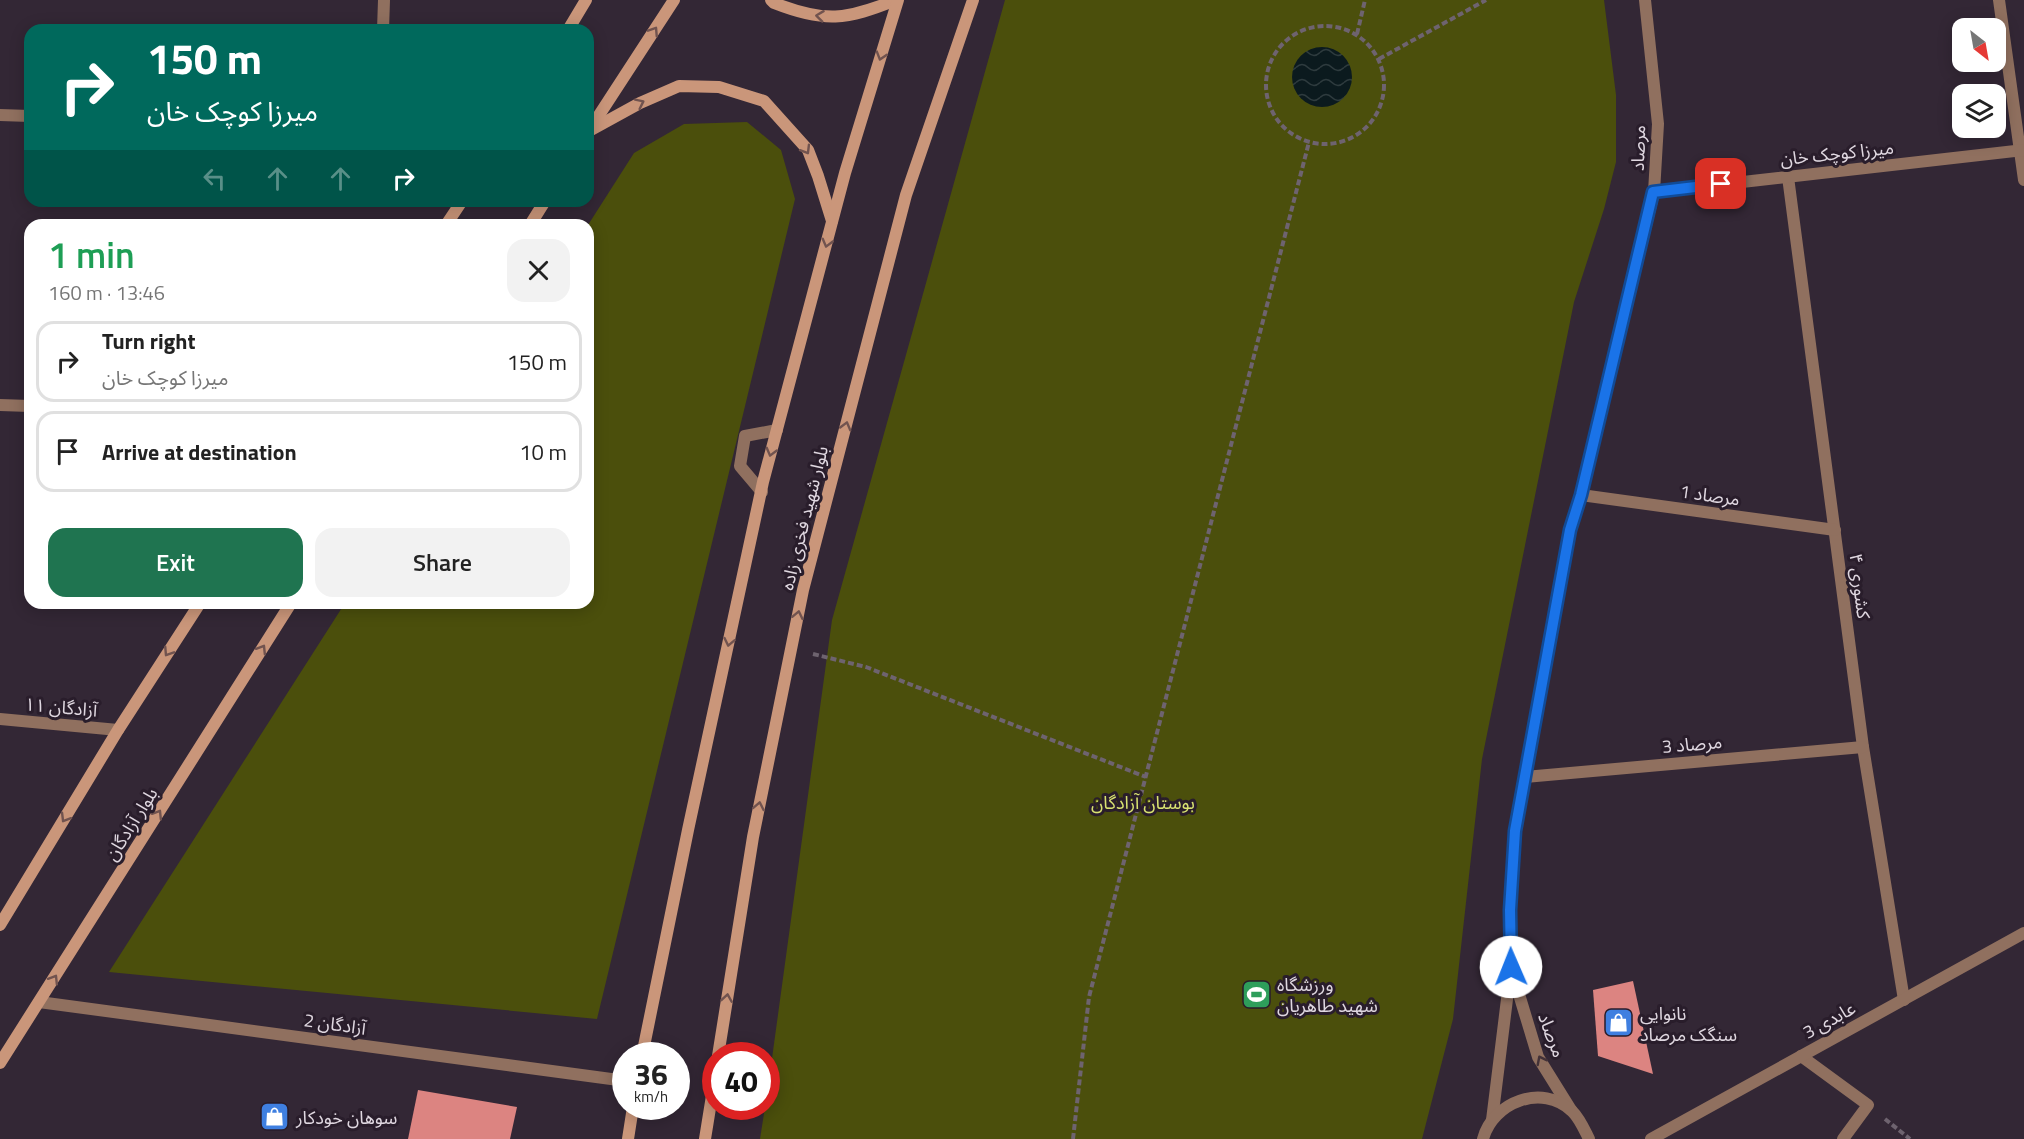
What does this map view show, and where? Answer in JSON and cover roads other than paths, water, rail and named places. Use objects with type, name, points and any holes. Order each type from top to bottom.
[{"type":"main road","points":[[572,24],[586,0]]},
{"type":"main road","points":[[594,123],[674,0]]},
{"type":"main road","points":[[771,0],[800,14],[828,18],[863,13],[897,0]]},
{"type":"main road","points":[[645,1042],[688,830],[777,430],[845,173],[897,0]]},
{"type":"main road","name":"بلوار شهید فخری زاده","points":[[720,1042],[753,837],[803,590],[906,195],[974,0]]},
{"type":"main road","points":[[594,129],[640,103],[680,86],[719,87],[764,101],[808,150],[832,222]]},
{"type":"main road","points":[[0,925],[118,730],[196,609]]},
{"type":"main road","name":"بلوار آزادگان","points":[[0,1063],[287,609]]},
{"type":"main road","points":[[628,1139],[631,1120]]},
{"type":"main road","points":[[705,1139],[708,1120]]},
{"type":"street","points":[[383,24],[384,0]]},
{"type":"street","name":"مرصاد","points":[[1492,1120],[1511,967],[1510,910],[1515,831],[1570,530],[1581,495],[1653,192],[1658,124],[1645,0]]},
{"type":"street","points":[[1999,0],[2022,151],[2024,180]]},
{"type":"street","points":[[0,115],[24,116]]},
{"type":"street","name":"میرزا کوچک خان","points":[[1653,192],[2022,151]]},
{"type":"street","name":"کشوری ۴","points":[[1788,177],[1863,747],[1904,1000]]},
{"type":"street","points":[[0,405],[24,406]]},
{"type":"street","points":[[762,492],[740,466],[745,436],[777,430]]},
{"type":"street","name":"مرصاد 1","points":[[1581,495],[1835,530]]},
{"type":"street","name":"آزادگان ۱۱","points":[[0,719],[118,730]]},
{"type":"street","name":"مرصاد 3","points":[[1525,777],[1863,747]]},
{"type":"street","name":"عابدی 3","points":[[1651,1139],[2024,933]]},
{"type":"street","name":"مرصاد","points":[[1511,967],[1538,1057],[1571,1110],[1583,1124],[1589,1139]]},
{"type":"street","name":"آزادگان 2","points":[[39,1002],[612,1079]]},
{"type":"street","points":[[1801,1056],[1868,1105],[1844,1139]]},
{"type":"street","points":[[1483,1139],[1492,1120],[1504,1107],[1520,1100],[1538,1098],[1556,1101],[1571,1110]]},
{"type":"water","points":[[1322,47],[1339,52],[1347,60],[1352,77],[1347,94],[1339,102],[1322,107],[1305,102],[1297,94],[1292,77],[1297,60],[1305,52]]},
{"type":"place","name":"ورزشگاه شهید طاهریان","points":[[1256,994]]},
{"type":"place","name":"نانوایی سنگک مرصاد","points":[[1619,1023]]},
{"type":"place","name":"سوهان خودکار","points":[[275,1117]]},
{"type":"park label","name":"بوستان آزادگان","points":[[1143,802]]}]
